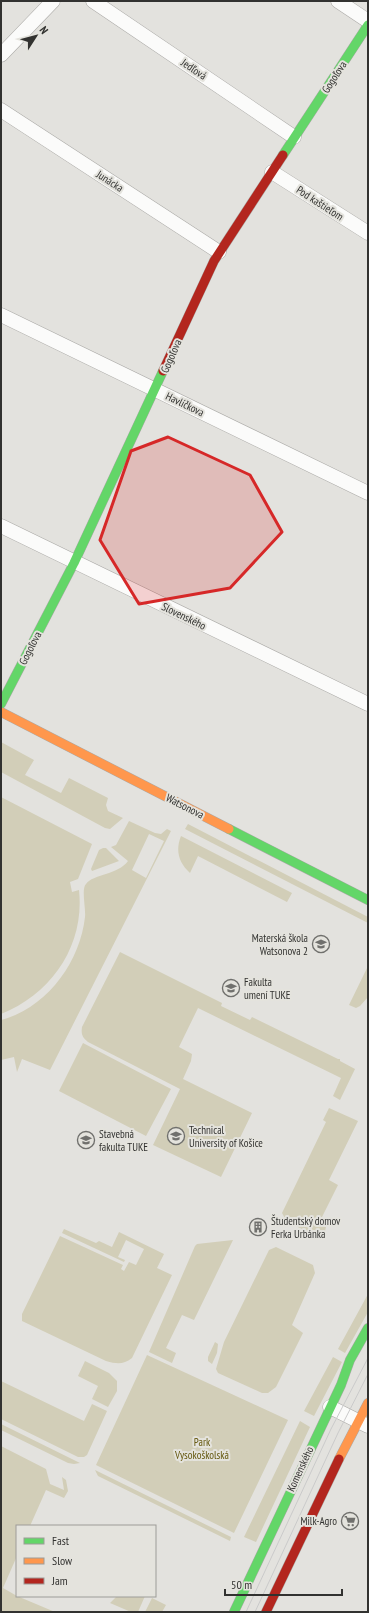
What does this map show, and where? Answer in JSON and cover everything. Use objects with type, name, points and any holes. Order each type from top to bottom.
[{"type":"street","points":[[1,55],[54,1]]},
{"type":"street","name":"Jedľová","points":[[93,1],[294,137]]},
{"type":"street","points":[[338,1],[368,21]]},
{"type":"street","name":"Gogoľova","points":[[1,704],[74,563],[219,252],[368,25]]},
{"type":"street","name":"Junácka","points":[[1,110],[219,252]]},
{"type":"street","name":"Pod kaštieľom","points":[[272,172],[368,233]]},
{"type":"street","name":"Havlíčkova","points":[[1,315],[156,389],[368,494]]},
{"type":"street","name":"Slovenského","points":[[1,526],[74,563],[368,704]]},
{"type":"street","name":"Watsonova","points":[[1,712],[368,900]]},
{"type":"street","name":"Komenského","points":[[234,1612],[341,1385],[350,1360],[368,1328]]},
{"type":"street","points":[[266,1612],[363,1424],[368,1403]]},
{"type":"street","points":[[330,1407],[363,1424]]},
{"type":"highlighted area","points":[[168,437],[250,475],[282,532],[230,588],[139,604],[100,540],[131,451]]},
{"type":"green space","points":[[1,742],[34,760],[25,775],[61,793],[69,778],[108,798],[106,805],[108,811],[123,818],[110,829],[105,828],[1,772]]},
{"type":"green space","points":[[1,797],[92,844],[78,879],[70,882],[72,892],[79,890],[77,930],[61,965],[50,980],[36,994],[1,1014]]},
{"type":"green space","points":[[129,821],[155,833],[161,834],[167,829],[171,831],[50,1070],[22,1059],[17,1072],[14,1057],[1,1060],[1,1020],[18,1014],[33,1005],[58,981],[68,966],[82,934],[85,917],[84,890],[86,884],[94,878],[124,866],[128,861],[111,847],[116,845]],"holes":[[[149,834],[164,841],[146,878],[132,870]]]},
{"type":"green space","points":[[188,824],[368,917],[368,923],[185,829]]},
{"type":"green space","points":[[181,836],[292,893],[287,902],[198,856],[190,873],[183,865],[178,852]]},
{"type":"green space","points":[[106,848],[119,861],[92,871],[91,869],[99,850]]},
{"type":"green space","points":[[120,952],[222,1003],[221,1006],[250,1020],[252,1017],[340,1059],[340,1061],[355,1069],[340,1100],[333,1096],[341,1078],[198,1008],[179,1047],[192,1054],[191,1061],[183,1079],[252,1113],[221,1177],[153,1145],[180,1089],[88,1042],[82,1034],[82,1027]]},
{"type":"green space","points":[[368,966],[368,997],[360,1006],[356,1008],[349,1005]]},
{"type":"green space","points":[[83,1043],[171,1089],[146,1136],[59,1091]]},
{"type":"green space","points":[[329,1108],[358,1121],[329,1180],[338,1185],[319,1223],[326,1227],[324,1236],[321,1238],[287,1222],[282,1213],[326,1122],[323,1120]]},
{"type":"green space","points":[[64,1229],[96,1243],[99,1241],[112,1247],[119,1232],[164,1254],[157,1268],[172,1275],[132,1358],[126,1362],[117,1363],[106,1361],[22,1321],[22,1314],[60,1236],[123,1265],[121,1269],[124,1271],[129,1262],[136,1265],[144,1249],[126,1240],[118,1257],[125,1260],[124,1262],[62,1233]]},
{"type":"green space","points":[[233,1240],[194,1320],[182,1315],[166,1348],[176,1353],[172,1363],[149,1352],[195,1246],[197,1244]]},
{"type":"green space","points":[[276,1247],[313,1265],[315,1273],[292,1325],[303,1333],[276,1387],[268,1393],[262,1393],[218,1373],[216,1369],[224,1342],[269,1250]]},
{"type":"green space","points":[[368,1294],[368,1312],[345,1353],[338,1349]]},
{"type":"green space","points":[[215,1342],[218,1344],[217,1353],[212,1364],[208,1361],[208,1357]]},
{"type":"green space","name":"Park Vysokoškolská","points":[[147,1355],[288,1420],[234,1533],[96,1465]]},
{"type":"green space","points":[[333,1357],[342,1362],[314,1416],[304,1411]]},
{"type":"green space","points":[[85,1361],[109,1373],[117,1381],[117,1391],[108,1407],[92,1399],[98,1386],[78,1376]]},
{"type":"green space","points":[[1,1381],[84,1421],[92,1404],[107,1411],[87,1455],[84,1457],[78,1457],[1,1419]]},
{"type":"green space","points":[[300,1421],[310,1427],[256,1542],[244,1537]]},
{"type":"green space","points":[[1,1424],[80,1463],[68,1463],[1,1430]]},
{"type":"green space","points":[[1,1446],[46,1469],[50,1484],[64,1490],[62,1477],[66,1480],[68,1491],[64,1498],[46,1490],[30,1525],[16,1525],[16,1558],[3,1588],[16,1595],[16,1597],[19,1597],[55,1612],[1,1612]]},
{"type":"green space","points":[[95,1470],[231,1537],[230,1541],[98,1476]]},
{"type":"green space","points":[[116,1597],[145,1597],[138,1612],[131,1612],[110,1603]]},
{"type":"green space","points":[[152,1598],[166,1605],[162,1612],[145,1612]]},
{"type":"tram line","points":[[246,1612],[331,1429],[368,1358]]},
{"type":"tram line","points":[[255,1612],[338,1433],[368,1374]]},
{"type":"traffic: fast","points":[[283,155],[368,25]]},
{"type":"traffic: fast","points":[[1,704],[74,563],[163,371]]},
{"type":"traffic: fast","points":[[229,829],[368,900]]},
{"type":"traffic: fast","points":[[234,1612],[341,1385],[350,1360],[368,1328]]},
{"type":"traffic: slow","points":[[1,712],[229,829]]},
{"type":"traffic: slow","points":[[339,1459],[368,1403]]},
{"type":"traffic: jam","points":[[163,371],[214,261],[283,155]]},
{"type":"traffic: jam","points":[[266,1612],[339,1459]]},
{"type":"place","name":"Materská škola Watsonova 2","points":[[321,944]]},
{"type":"place","name":"Fakulta umení TUKE","points":[[231,988]]},
{"type":"place","name":"Technical University of Košice","points":[[176,1136]]},
{"type":"place","name":"Stavebná fakulta TUKE","points":[[86,1140]]},
{"type":"place","name":"Študentský domov Ferka Urbánka","points":[[258,1227]]},
{"type":"place","name":"Milk-Agro","points":[[350,1521]]}]
